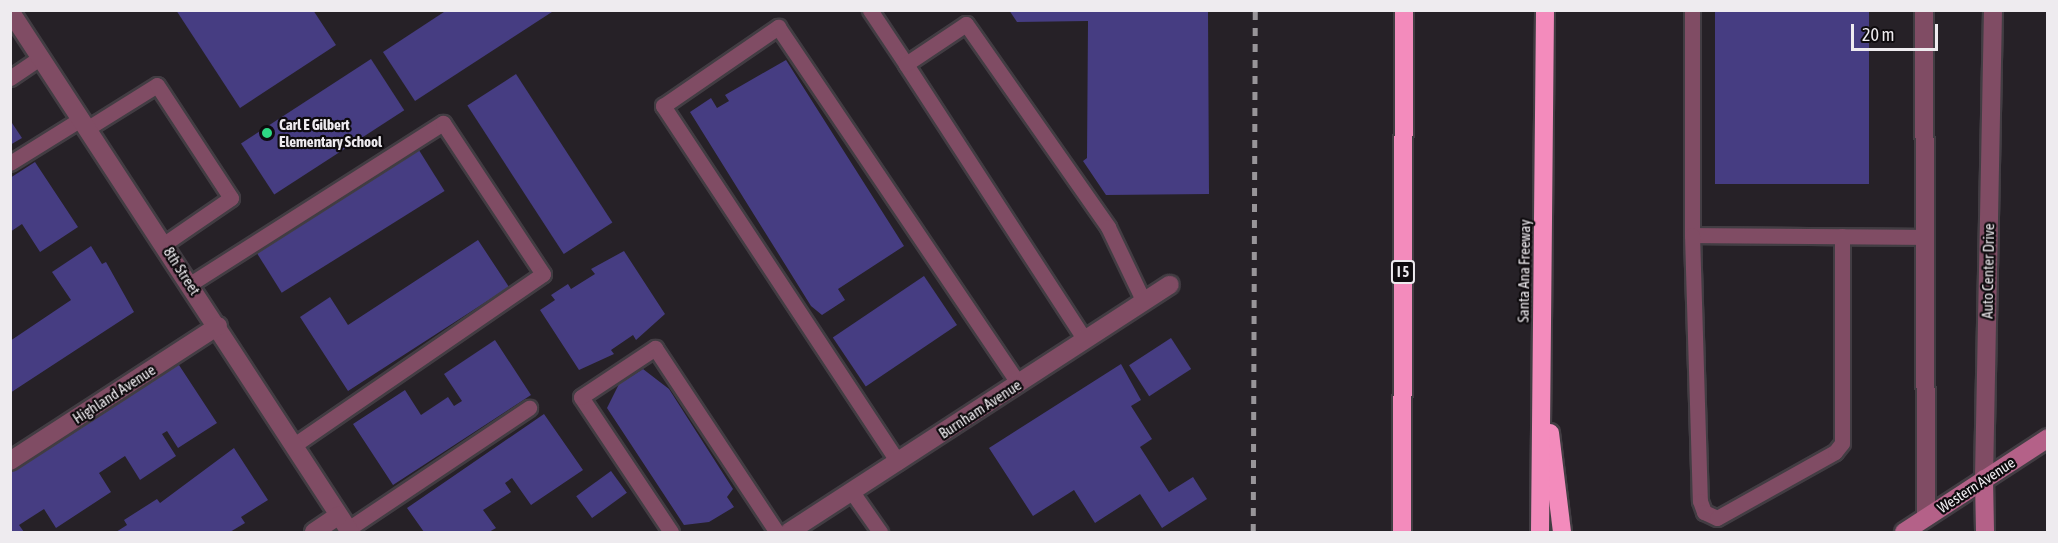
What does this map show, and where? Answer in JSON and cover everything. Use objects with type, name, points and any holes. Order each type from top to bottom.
[{"type":"highway","name":"I 5","points":[[1402,532],[1404,10]]},
{"type":"highway","name":"Santa Ana Freeway","points":[[1540,532],[1545,10]]},
{"type":"highway","points":[[1542,359],[1562,532]]},
{"type":"main road","name":"Western Avenue","points":[[1904,532],[1927,525],[1984,479],[2048,438]]},
{"type":"main road","name":"Auto Center Drive","points":[[1984,479],[1985,532]]},
{"type":"street","points":[[1924,10],[1927,525]]},
{"type":"street","name":"Auto Center Drive","points":[[1984,479],[1993,10]]},
{"type":"street","name":"8th Street","points":[[10,11],[218,326],[345,526]]},
{"type":"street","name":"Burnham Avenue","points":[[789,532],[1170,285]]},
{"type":"street","name":"Highland Avenue","points":[[10,461],[218,326]]},
{"type":"street","points":[[314,532],[345,526]]},
{"type":"lane","points":[[870,10],[1085,340]]},
{"type":"lane","points":[[1692,10],[1692,235],[1700,501],[1704,512],[1717,518],[1835,452],[1842,443],[1842,236]]},
{"type":"lane","points":[[906,64],[966,24],[1108,227],[1144,302]]},
{"type":"lane","points":[[898,462],[663,106],[778,27],[1018,383]]},
{"type":"lane","points":[[10,78],[41,57]]},
{"type":"lane","points":[[10,163],[157,85],[231,198],[164,244]]},
{"type":"lane","points":[[190,284],[444,123],[543,274],[294,445]]},
{"type":"lane","points":[[1692,235],[1925,237]]},
{"type":"lane","points":[[671,532],[580,397],[655,348],[777,532]]},
{"type":"lane","points":[[345,526],[530,408]]},
{"type":"lane","points":[[852,492],[880,532]]},
{"type":"building","points":[[176,10],[313,10],[336,45],[240,108]]},
{"type":"building","points":[[447,10],[555,10],[415,101],[383,52]]},
{"type":"building","points":[[1009,10],[1208,10],[1209,194],[1106,195],[1083,161],[1087,158],[1088,21],[1017,22]]},
{"type":"building","points":[[1715,10],[1869,10],[1869,184],[1715,184]]},
{"type":"building","points":[[371,59],[404,110],[274,195],[241,143]]},
{"type":"building","points":[[786,60],[904,246],[838,289],[845,300],[822,315],[811,306],[690,112],[711,98],[717,108],[729,101],[725,95]]},
{"type":"building","points":[[516,74],[612,222],[564,254],[467,106]]},
{"type":"building","points":[[10,120],[22,138],[10,145]]},
{"type":"building","points":[[417,147],[445,191],[282,293],[254,249]]},
{"type":"building","points":[[35,162],[78,227],[40,252],[22,224],[10,232],[10,178]]},
{"type":"building","points":[[478,240],[509,287],[348,391],[300,317],[330,297],[348,325]]},
{"type":"building","points":[[91,246],[102,264],[106,262],[134,312],[10,393],[10,341],[71,300],[52,272]]},
{"type":"building","points":[[624,251],[665,314],[636,340],[633,335],[611,350],[614,354],[579,370],[540,310],[555,300],[551,295],[568,284],[571,289],[595,274],[591,269]]},
{"type":"building","points":[[924,276],[957,325],[866,386],[833,338]]},
{"type":"building","points":[[1171,338],[1191,369],[1149,396],[1129,365]]},
{"type":"building","points":[[495,340],[531,395],[393,485],[353,424],[405,390],[421,415],[448,397],[454,406],[462,401],[444,374]]},
{"type":"building","points":[[177,362],[217,423],[178,448],[167,431],[162,434],[176,456],[140,480],[125,456],[99,473],[111,492],[56,528],[44,509],[19,525],[24,532],[10,532],[10,471]]},
{"type":"building","points":[[1121,364],[1141,400],[1131,406],[1152,439],[1140,447],[1169,492],[1193,477],[1207,499],[1162,528],[1140,494],[1095,523],[1074,490],[1033,516],[989,448]]},
{"type":"building","points":[[643,369],[669,389],[733,489],[727,497],[734,507],[709,522],[684,525],[607,408],[619,384]]},
{"type":"building","points":[[544,414],[583,470],[531,505],[512,478],[505,483],[511,492],[483,510],[496,528],[489,532],[424,532],[407,508]]},
{"type":"building","points":[[234,448],[268,500],[241,517],[245,523],[230,532],[116,532],[127,525],[124,520],[157,499],[160,503]]},
{"type":"building","points":[[611,471],[627,493],[592,518],[576,496]]},
{"type":"railway","points":[[1253,532],[1255,10]]},
{"type":"place","name":"Carl E Gilbert Elementary School","points":[[267,133]]}]
